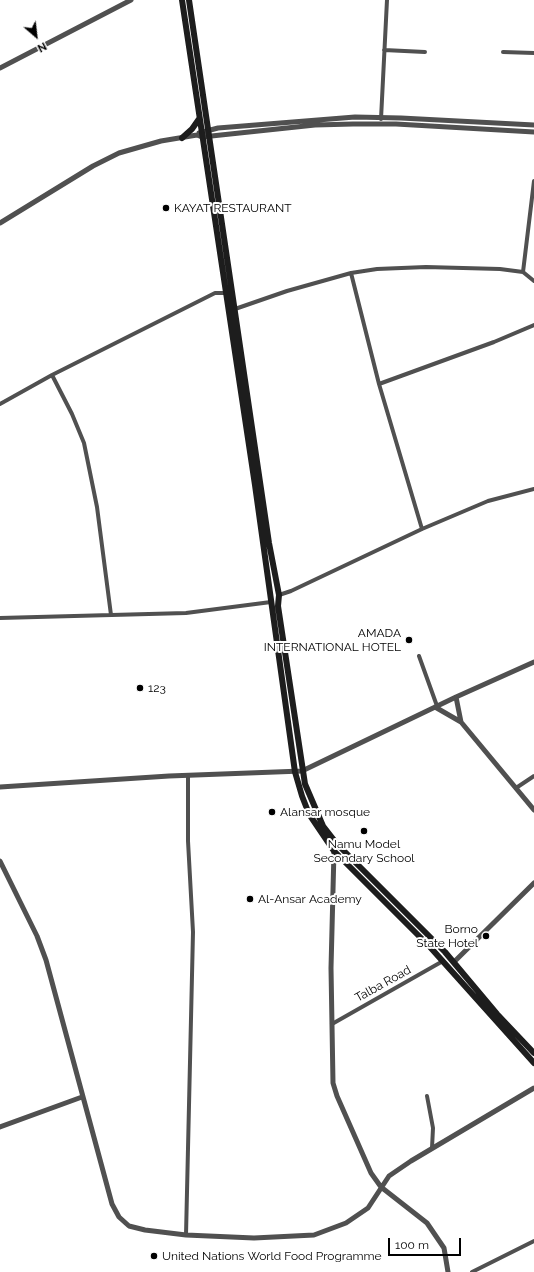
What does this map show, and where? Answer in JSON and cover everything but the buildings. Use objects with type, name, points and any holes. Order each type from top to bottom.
[{"type":"main road","points":[[182,0],[199,119],[203,134],[234,308],[274,573],[279,595],[278,606],[302,771],[312,803],[323,826],[351,859],[454,962],[497,1014],[534,1054]]},
{"type":"main road","points":[[189,0],[203,134],[285,690],[295,772],[309,814],[334,851],[443,961],[534,1063]]},
{"type":"main road","points":[[182,138],[192,129],[199,119]]},
{"type":"street","points":[[0,68],[132,0]]},
{"type":"street","points":[[381,121],[387,0]]},
{"type":"street","points":[[384,50],[425,52]]},
{"type":"street","points":[[503,52],[534,53]]},
{"type":"street","points":[[381,121],[534,132]]},
{"type":"street","points":[[0,223],[65,182],[119,153],[161,141],[203,134],[381,121],[534,125]]},
{"type":"street","points":[[523,272],[534,181]]},
{"type":"street","points":[[234,308],[351,273],[377,269],[426,267],[500,268],[523,272],[534,281]]},
{"type":"street","points":[[351,273],[379,384],[422,529]]},
{"type":"street","points":[[0,404],[52,375],[215,293],[227,292]]},
{"type":"street","points":[[379,384],[475,349],[534,325]]},
{"type":"street","points":[[52,375],[72,414],[84,443],[97,507],[111,616]]},
{"type":"street","points":[[279,595],[291,591],[422,529],[488,501],[534,489]]},
{"type":"street","points":[[0,618],[186,613],[271,602]]},
{"type":"street","points":[[419,656],[436,707],[461,722],[534,810]]},
{"type":"street","points":[[0,788],[188,776],[302,771],[456,697],[534,662]]},
{"type":"street","points":[[456,697],[461,722]]},
{"type":"street","points":[[186,1235],[193,921],[188,841],[188,776]]},
{"type":"street","points":[[516,788],[534,776]]},
{"type":"street","points":[[334,851],[331,968],[333,1083],[337,1096],[371,1173],[381,1187],[427,1223],[444,1248],[448,1272]]},
{"type":"street","points":[[0,861],[37,936],[46,960],[53,981],[82,1097],[112,1204],[119,1217],[129,1226],[145,1230],[186,1235],[254,1238],[314,1235],[346,1223],[368,1208],[389,1176],[432,1148],[534,1088]]},
{"type":"street","points":[[454,962],[534,883]]},
{"type":"street","name":"Talba Road","points":[[332,1024],[443,961]]},
{"type":"street","points":[[428,1096],[433,1128],[432,1148]]},
{"type":"street","points":[[0,1127],[82,1097]]},
{"type":"street","points":[[472,1272],[534,1241]]},
{"type":"place","name":"KAYAT RESTAURANT","points":[[166,208]]},
{"type":"place","name":"AMADA INTERNATIONAL HOTEL","points":[[409,640]]},
{"type":"place","name":"123","points":[[140,688]]},
{"type":"place","name":"Alansar mosque","points":[[272,812]]},
{"type":"place","name":"Namu Model Secondary School","points":[[364,831]]},
{"type":"place","name":"Al-Ansar Academy","points":[[250,899]]},
{"type":"place","name":"Borno State Hotel","points":[[486,936]]},
{"type":"place","name":"United Nations World Food Programme","points":[[154,1256]]}]
